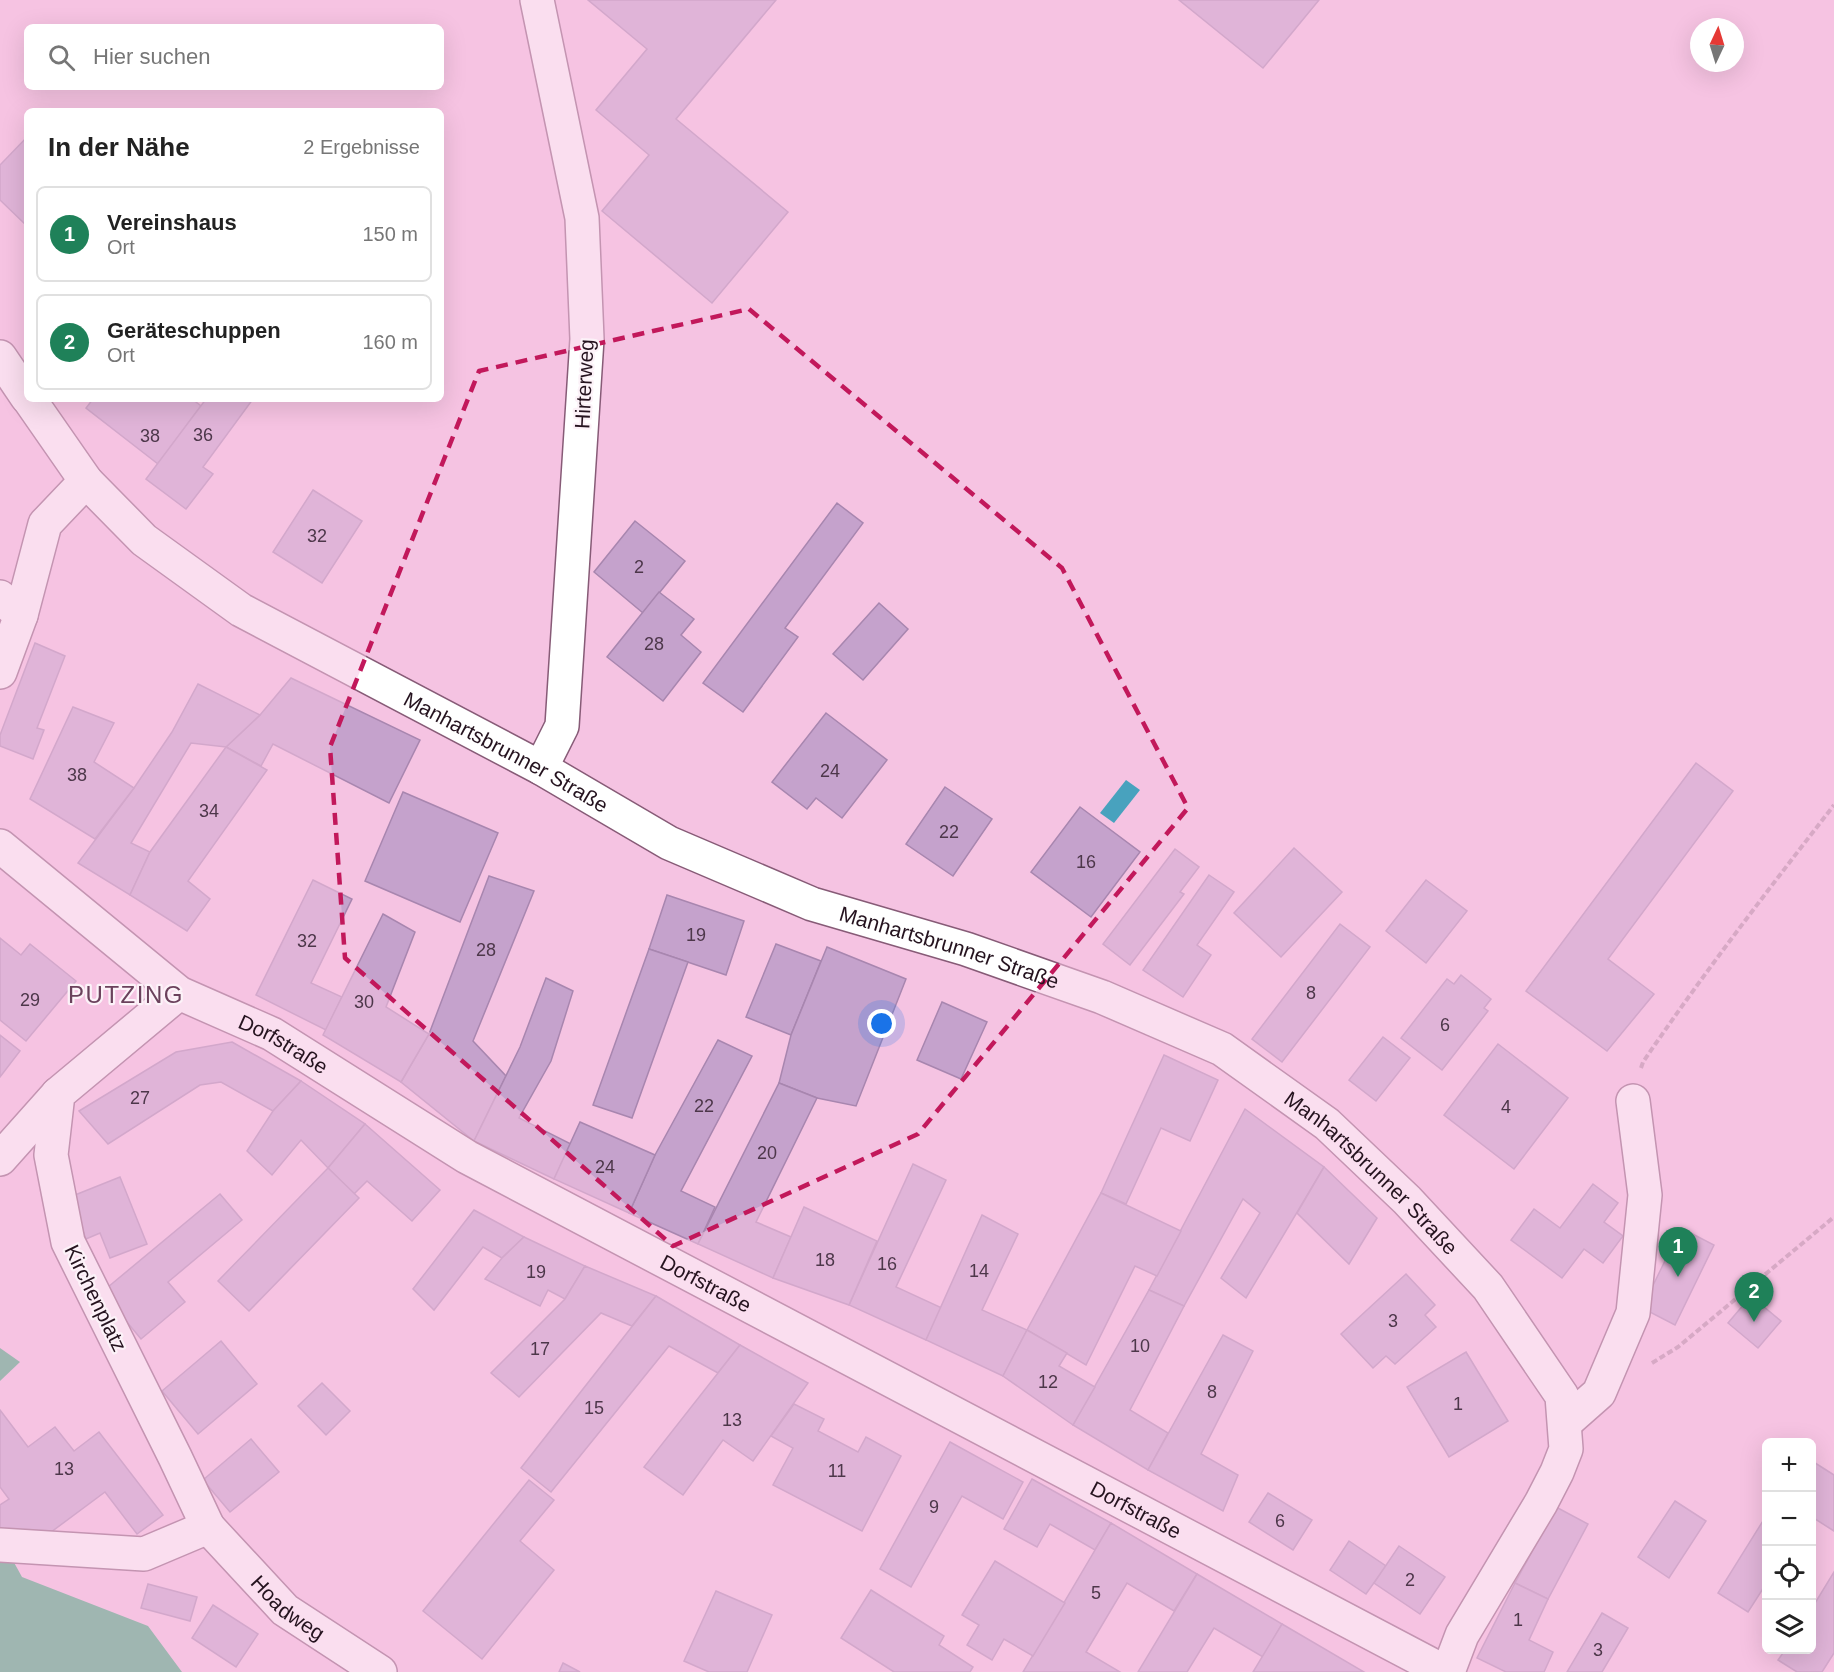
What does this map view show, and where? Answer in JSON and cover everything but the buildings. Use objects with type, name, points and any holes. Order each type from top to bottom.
[{"type":"street","name":"Hirterweg","points":[[537,0],[582,218],[587,339],[562,726],[540,768]]},
{"type":"street","name":"Manhartsbrunner Straße","points":[[0,357],[24,392]]},
{"type":"street","name":"Manhartsbrunner Straße","points":[[31,402],[86,481],[144,540],[241,610],[540,768],[669,843],[812,904],[976,952],[1102,997],[1222,1049],[1327,1124],[1407,1200],[1488,1287],[1562,1396],[1566,1449],[1557,1472],[1462,1635],[1446,1672]]},
{"type":"street","points":[[0,672],[11,606],[45,524],[86,481]]},
{"type":"street","name":"Dorfstraße","points":[[0,846],[179,993],[272,1034],[467,1157],[1446,1672]]},
{"type":"street","points":[[0,1159],[58,1094],[179,993]]},
{"type":"street","name":"Kirchenplatz","points":[[58,1094],[51,1155],[68,1242],[175,1457]]},
{"type":"street","points":[[1565,1423],[1599,1392],[1633,1313],[1645,1195],[1633,1101]]},
{"type":"street","name":"Hoadweg","points":[[175,1457],[208,1527],[285,1610],[380,1672]]},
{"type":"street","points":[[0,1545],[144,1554],[208,1527]]},
{"type":"path","points":[[1633,1101],[1643,1062],[1734,933],[1834,805]]},
{"type":"path","points":[[1649,1364],[1678,1347],[1834,1217]]},
{"type":"highlighted area","points":[[749,309],[1062,568],[1188,808],[918,1134],[673,1246],[345,958],[330,747],[479,371]]},
{"type":"green space","points":[[0,1348],[20,1362],[0,1381]]},
{"type":"green space","points":[[0,1537],[22,1577],[148,1626],[182,1672],[0,1672]]},
{"type":"water","points":[[1126,780],[1140,790],[1114,823],[1100,813]]},
{"type":"place","name":"Vereinshaus","points":[[1678,1277]]},
{"type":"place","name":"Geräteschuppen","points":[[1754,1322]]},
{"type":"district","name":"PUTZING","points":[[126,994]]}]
